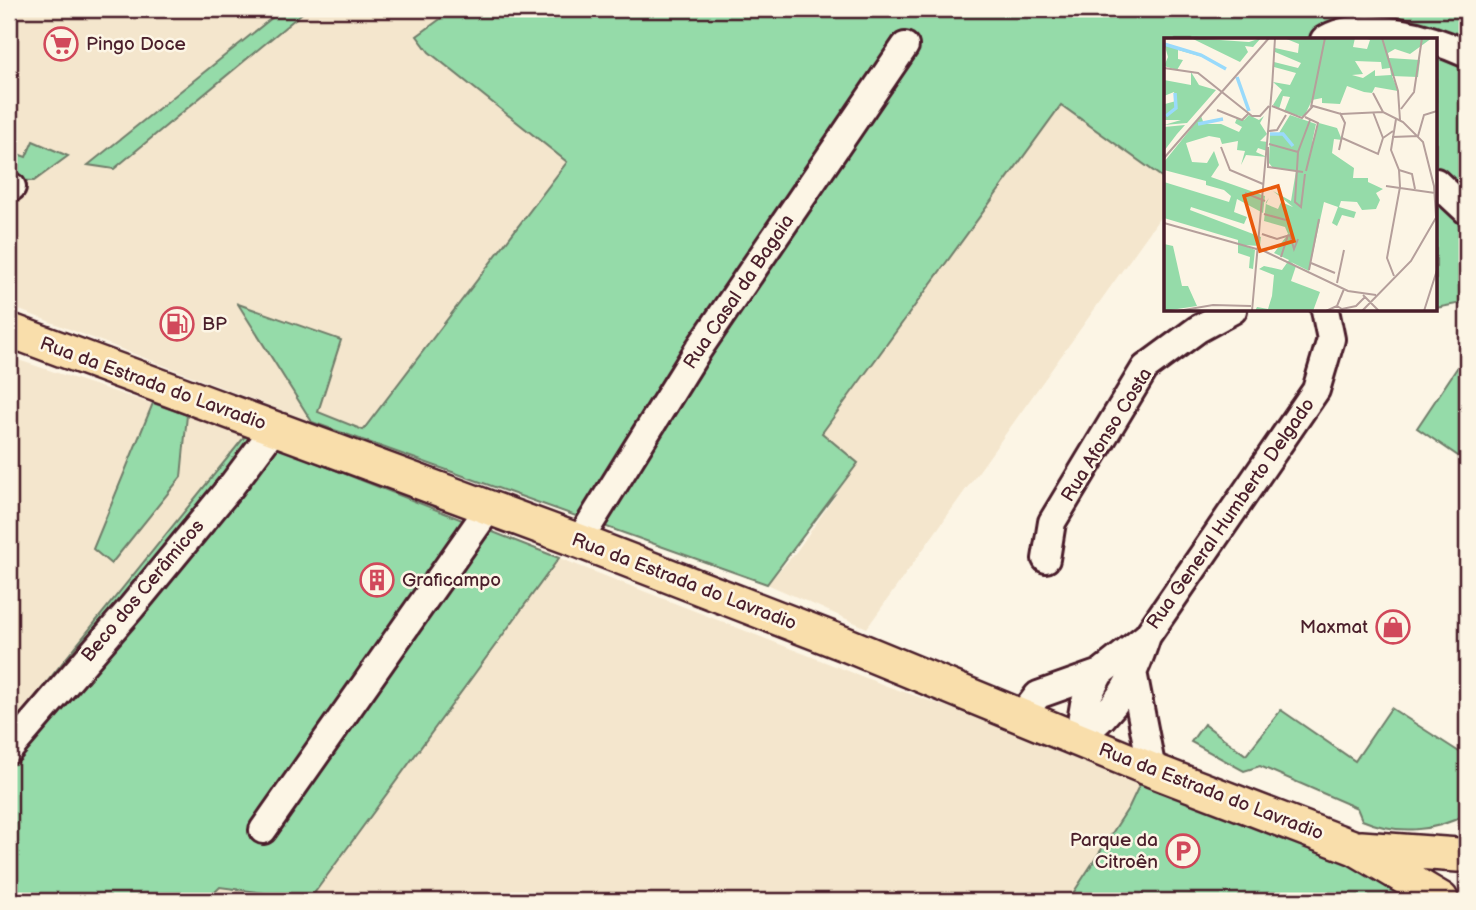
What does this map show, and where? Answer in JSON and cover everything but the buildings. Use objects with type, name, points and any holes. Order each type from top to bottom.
[{"type":"main road","name":"Rua da Estrada do Lavradio","points":[[9,330],[579,541],[1152,770],[1355,848],[1441,900]]},
{"type":"main road","name":"Rua da Estrada do Lavradio","points":[[1355,848],[1463,853]]},
{"type":"main road","points":[[1441,900],[1442,874],[1463,853]]},
{"type":"street","points":[[1327,38],[1376,29],[1423,38]]},
{"type":"street","points":[[1438,41],[1467,54]]},
{"type":"street","name":"Rua Casal da Bagaia","points":[[579,541],[698,351],[905,46]]},
{"type":"street","points":[[1438,183],[1467,211]]},
{"type":"street","name":"Rua Afonso Costa","points":[[1046,559],[1052,522],[1146,368],[1198,329],[1229,312]]},
{"type":"street","name":"Rua General Humberto Delgado","points":[[1078,740],[1105,718],[1134,677],[1147,636],[1316,390],[1331,339],[1325,312]]},
{"type":"street","name":"Beco dos Cerâmicos","points":[[9,750],[131,608],[232,485],[274,429]]},
{"type":"street","points":[[263,831],[489,508]]},
{"type":"street","name":"Rua General Humberto Delgado","points":[[1022,716],[1038,695],[1100,673],[1147,636]]},
{"type":"street","name":"Rua General Humberto Delgado","points":[[1078,740],[1084,705],[1100,673]]},
{"type":"street","name":"Rua General Humberto Delgado","points":[[1134,677],[1152,770]]},
{"type":"shaded area","points":[[9,9],[454,9],[417,36],[429,53],[567,162],[356,439],[9,306],[9,193],[25,185],[9,183]]},
{"type":"shaded area","points":[[1061,105],[1164,179],[1164,212],[867,628],[767,584],[796,552],[858,463],[822,433]]},
{"type":"shaded area","points":[[9,357],[246,435],[9,729]]},
{"type":"shaded area","points":[[559,558],[884,685],[1144,775],[1129,807],[1068,901],[206,901],[220,887],[310,898]]},
{"type":"green space","points":[[283,9],[307,9],[114,169],[88,165]]},
{"type":"green space","points":[[454,9],[1467,9],[1467,302],[1438,308],[1438,38],[1164,38],[1164,179],[1061,105],[822,433],[858,463],[767,584],[312,422],[238,304],[341,340],[318,412],[363,430],[567,162],[429,52],[417,36]]},
{"type":"green space","points":[[33,141],[68,156],[34,181],[9,180],[9,151],[26,157]]},
{"type":"green space","points":[[1467,353],[1467,462],[1417,428]]},
{"type":"green space","points":[[153,403],[187,415],[181,477],[111,564],[93,549]]},
{"type":"green space","points":[[246,435],[559,558],[310,899],[220,887],[206,901],[9,901],[9,729]]},
{"type":"green space","points":[[1391,708],[1467,757],[1467,814],[1429,828],[1402,829],[1375,825],[1362,820],[1357,808],[1260,766],[1244,771],[1191,742],[1204,724],[1246,755],[1281,710],[1355,761]]},
{"type":"green space","points":[[1144,775],[1307,840],[1418,901],[1068,901],[1129,807]]},
{"type":"place","name":"Pingo Doce","points":[[61,44]]},
{"type":"place","name":"BP","points":[[177,324]]},
{"type":"place","name":"Graficampo","points":[[377,580]]},
{"type":"place","name":"Maxmat","points":[[1393,627]]},
{"type":"place","name":"Parque da Citroên","points":[[1183,851]]}]
